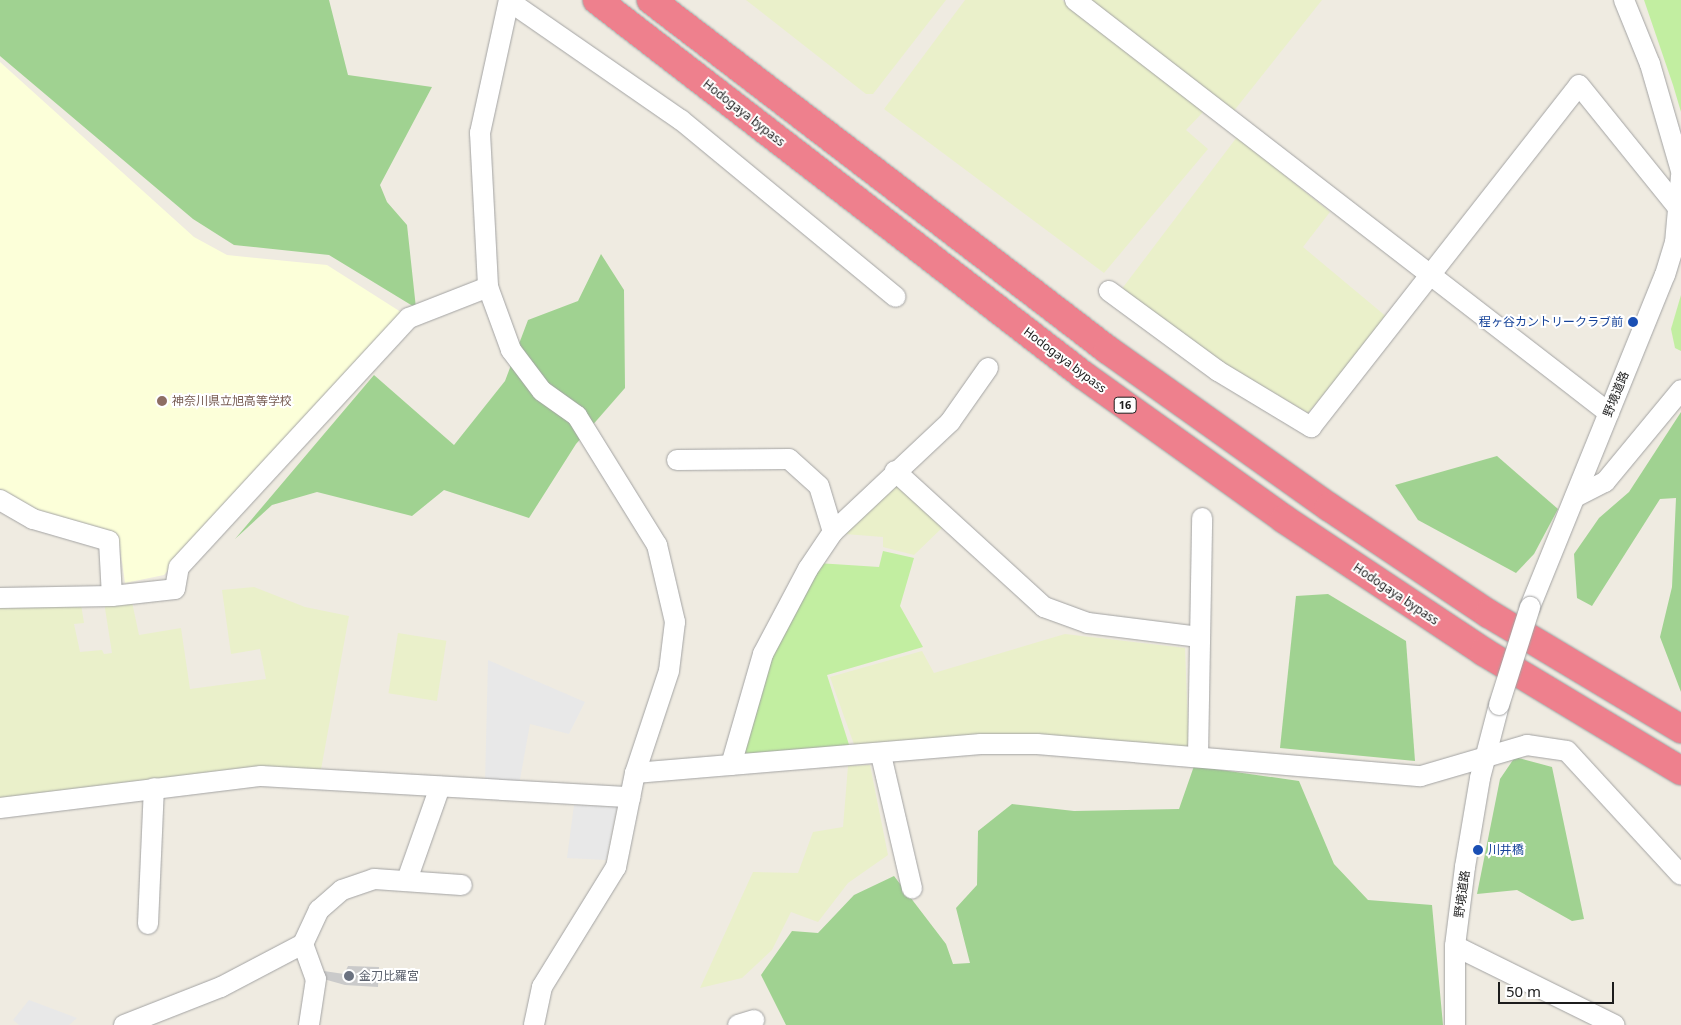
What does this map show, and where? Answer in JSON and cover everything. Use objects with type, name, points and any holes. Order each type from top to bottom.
[{"type":"highway","name":"Hodogaya bypass","points":[[597,0],[1083,375],[1284,519],[1484,652],[1681,771]]},
{"type":"highway","points":[[651,0],[1108,350],[1328,507],[1490,614],[1681,729]]},
{"type":"street","points":[[534,1025],[542,987],[616,867],[635,773],[673,648],[675,622],[657,544],[577,416],[542,391],[511,350],[488,287],[480,133],[509,0],[680,120],[896,297]]},
{"type":"street","points":[[1076,0],[1430,277],[1609,413]]},
{"type":"street","points":[[1624,0],[1650,64],[1681,171]]},
{"type":"street","points":[[1109,291],[1218,371],[1311,427],[1579,85],[1679,209]]},
{"type":"street","name":"野境道路","points":[[1455,1025],[1454,946],[1486,754],[1530,607],[1665,275],[1679,209],[1681,176]]},
{"type":"street","points":[[0,598],[112,596],[175,589],[179,567],[409,318],[488,287]]},
{"type":"street","points":[[731,765],[763,654],[833,532],[950,422],[988,368]]},
{"type":"street","points":[[1575,497],[1605,482],[1681,390]]},
{"type":"street","points":[[677,460],[789,459],[819,486],[833,532]]},
{"type":"street","points":[[896,471],[1044,607],[1088,623],[1199,637]]},
{"type":"street","points":[[0,500],[33,519],[109,541],[112,596]]},
{"type":"street","points":[[1198,757],[1202,518]]},
{"type":"street","points":[[635,773],[881,754],[981,744],[1037,744],[1421,776],[1486,754],[1527,745],[1567,751],[1681,874]]},
{"type":"street","points":[[881,754],[912,888]]},
{"type":"street","points":[[0,808],[262,776],[630,797]]},
{"type":"street","points":[[407,880],[440,787]]},
{"type":"street","points":[[148,924],[154,788]]},
{"type":"street","points":[[124,1025],[213,991],[303,944],[319,910],[342,890],[374,879],[462,885]]},
{"type":"street","points":[[303,944],[316,979],[309,1025]]},
{"type":"street","points":[[1454,946],[1615,1025]]},
{"type":"shaded area","points":[[746,0],[946,0],[873,94],[866,94]]},
{"type":"shaded area","points":[[965,0],[1062,0],[1204,111],[1186,130],[1208,149],[1104,273],[884,109]]},
{"type":"shaded area","points":[[1090,0],[1322,0],[1233,112]]},
{"type":"shaded area","name":"神奈川県立旭高等学校","points":[[0,62],[194,237],[227,255],[327,265],[404,314],[164,575],[125,583],[118,535],[34,510],[0,489]]},
{"type":"shaded area","points":[[1237,137],[1330,212],[1303,247],[1388,318],[1308,413],[1210,355],[1121,290]]},
{"type":"shaded area","points":[[898,482],[944,526],[914,555],[883,547],[883,537],[845,534]]},
{"type":"shaded area","points":[[254,587],[305,607],[349,616],[320,775],[0,802],[0,607],[81,604],[84,623],[74,624],[80,652],[102,650],[104,654],[112,653],[104,602],[132,602],[139,635],[181,628],[190,689],[266,679],[260,649],[231,654],[222,590]]},
{"type":"shaded area","points":[[398,633],[446,641],[437,701],[388,693]]},
{"type":"shaded area","points":[[1065,634],[1185,648],[1189,749],[856,750],[830,677],[922,651],[934,673]]},
{"type":"shaded area","points":[[488,660],[585,702],[569,734],[530,724],[519,785],[485,782]]},
{"type":"shaded area","points":[[870,765],[888,855],[848,883],[818,922],[791,912],[772,950],[742,978],[700,988],[753,872],[798,873],[813,832],[843,827],[848,766]]},
{"type":"shaded area","points":[[574,805],[617,807],[606,860],[567,858]]},
{"type":"shaded area","name":"金刀比羅宮","points":[[348,966],[379,967],[378,987],[345,985],[320,978],[317,970],[344,974]]},
{"type":"shaded area","points":[[29,1000],[77,1018],[69,1025],[19,1025],[13,1020]]},
{"type":"green space","points":[[0,0],[329,0],[348,75],[432,87],[380,185],[387,202],[407,225],[416,308],[329,255],[234,245],[193,219],[0,56]]},
{"type":"green space","points":[[1644,0],[1681,0],[1681,112],[1673,85]]},
{"type":"green space","points":[[601,254],[624,290],[625,388],[576,444],[529,518],[444,490],[412,516],[317,492],[272,505],[235,539],[374,375],[454,445],[505,381],[528,320],[578,301]]},
{"type":"green space","points":[[1681,295],[1681,351],[1675,348],[1671,329]]},
{"type":"green space","points":[[1681,412],[1681,692],[1660,637],[1672,587],[1676,498],[1660,499],[1592,606],[1577,598],[1574,554],[1599,518],[1629,492]]},
{"type":"green space","points":[[1497,456],[1558,509],[1534,554],[1516,573],[1418,520],[1395,485]]},
{"type":"green space","points":[[883,551],[914,558],[900,606],[923,647],[827,675],[851,751],[738,761],[766,662],[817,563],[879,567]]},
{"type":"green space","points":[[1328,594],[1406,641],[1415,761],[1280,748],[1296,596]]},
{"type":"green space","points":[[1515,757],[1552,767],[1584,919],[1572,921],[1517,890],[1477,894],[1500,779]]},
{"type":"green space","points":[[1194,766],[1299,781],[1334,864],[1368,900],[1432,905],[1443,1025],[786,1025],[761,975],[792,931],[818,933],[854,895],[894,876],[946,944],[953,964],[970,963],[956,908],[977,885],[978,831],[1012,804],[1074,811],[1179,809]]},
{"type":"place","name":"程ヶ谷カントリークラブ前","points":[[1633,322]]},
{"type":"place","name":"神奈川県立旭高等学校","points":[[162,401]]},
{"type":"place","name":"川井橋","points":[[1478,850]]},
{"type":"place","name":"金刀比羅宮","points":[[349,976]]}]
